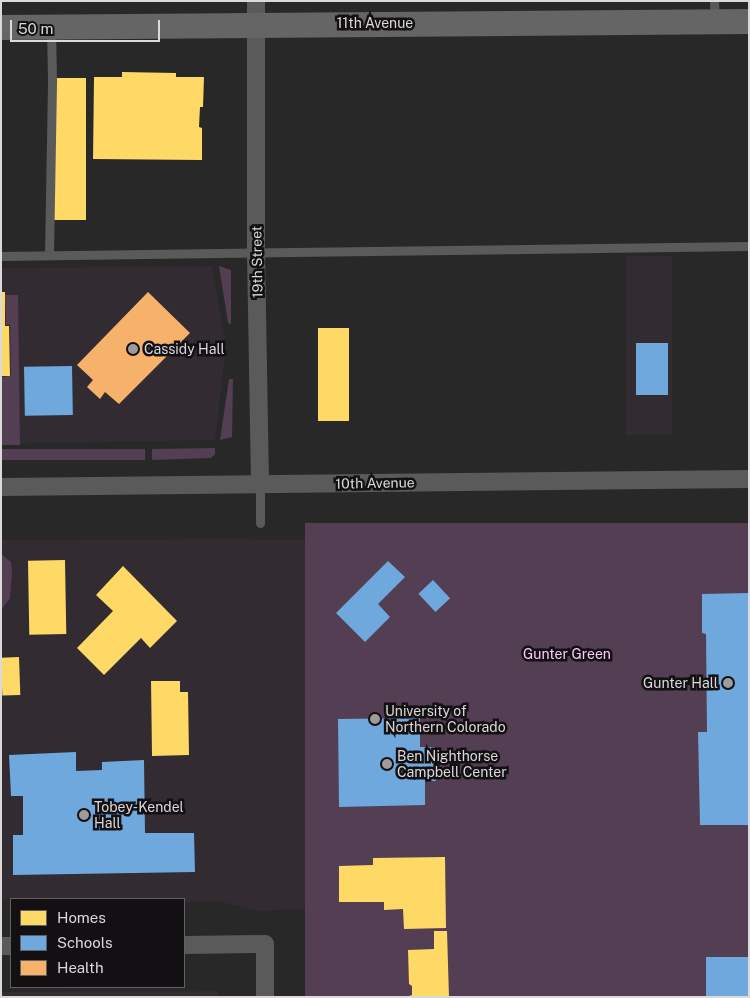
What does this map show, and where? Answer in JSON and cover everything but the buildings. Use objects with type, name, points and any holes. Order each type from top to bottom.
[{"type":"main road","name":"11th Avenue","points":[[1,27],[51,27],[256,13],[715,11],[749,21]]},
{"type":"street","name":"19th Street","points":[[256,13],[256,253],[260,484]]},
{"type":"street","name":"10th Avenue","points":[[1,486],[749,479]]},
{"type":"street","points":[[185,945],[265,944],[265,997]]},
{"type":"lane","points":[[48,255],[52,136],[51,27]]},
{"type":"lane","points":[[1,256],[749,246]]},
{"type":"lane","name":"19th Street","points":[[260,484],[260,523]]},
{"type":"shaded area","points":[[626,256],[672,256],[672,435],[626,435]]},
{"type":"shaded area","points":[[212,266],[226,346],[215,440],[1,444],[1,268]]},
{"type":"shaded area","points":[[1,540],[346,540],[309,909],[258,911],[218,901],[185,902],[185,898],[10,898],[1,900]]},
{"type":"shaded area","points":[[218,991],[218,997],[1,997],[1,992]]},
{"type":"green space","points":[[219,266],[231,270],[231,324],[228,323]]},
{"type":"green space","points":[[5,295],[18,295],[20,445],[1,445],[1,377],[11,376],[10,325],[6,325]]},
{"type":"green space","points":[[229,379],[233,379],[232,437],[220,440]]},
{"type":"green space","points":[[215,448],[215,454],[211,458],[152,460],[152,449]]},
{"type":"green space","points":[[1,449],[145,449],[145,460],[1,460]]},
{"type":"green space","name":"University of Northern Colorado","points":[[305,523],[749,523],[749,997],[305,997]]},
{"type":"green space","points":[[1,554],[11,562],[12,572],[10,598],[1,610]]},
{"type":"place","name":"Cassidy Hall","points":[[133,349]]},
{"type":"place","name":"Gunter Hall","points":[[728,683]]},
{"type":"place","name":"University of Northern Colorado","points":[[375,719]]},
{"type":"place","name":"Ben Nighthorse Campbell Center","points":[[387,764]]},
{"type":"place","name":"Tobey-Kendel Hall","points":[[84,815]]},
{"type":"park label","name":"Gunter Green","points":[[567,654]]}]
